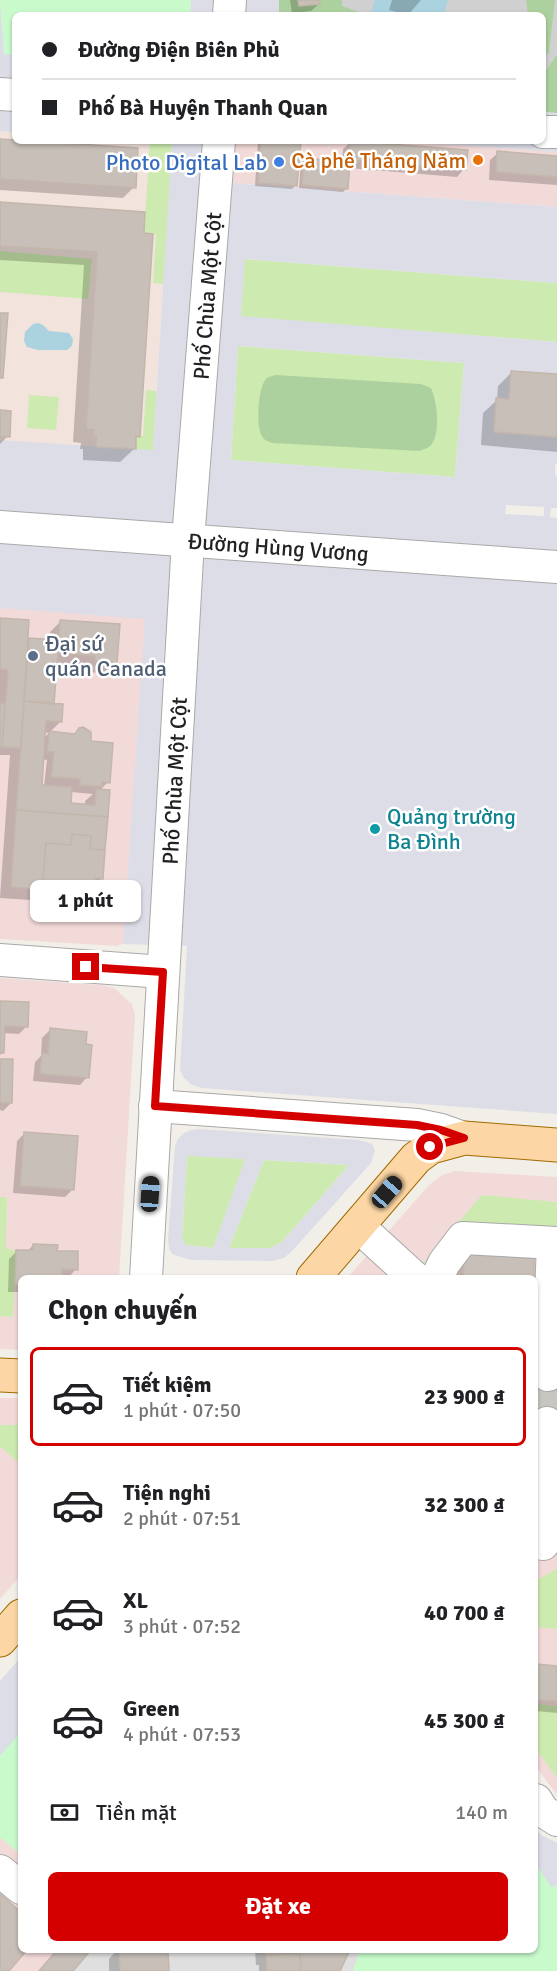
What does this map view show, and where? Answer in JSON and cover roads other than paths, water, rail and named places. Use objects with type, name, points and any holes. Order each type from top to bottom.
[{"type":"main road","points":[[316,1275],[416,1158],[430,1147],[464,1138],[557,1145]]},
{"type":"main road","points":[[0,1375],[18,1376]]},
{"type":"main road","points":[[0,1640],[18,1619]]},
{"type":"street","name":"Phố Chùa Một Cột","points":[[146,1275],[189,540],[219,144]]},
{"type":"street","name":"Đường Hùng Vương","points":[[0,527],[557,567]]},
{"type":"street","points":[[0,960],[163,972]]},
{"type":"street","points":[[155,1106],[417,1125],[464,1138]]},
{"type":"street","points":[[358,1226],[412,1275]]},
{"type":"street","points":[[438,1275],[444,1263],[463,1238],[555,1243],[548,1375]]},
{"type":"street","points":[[545,1547],[547,1423]]},
{"type":"street","points":[[538,1803],[543,1811],[557,1821]]},
{"type":"street","points":[[0,1871],[18,1886]]},
{"type":"water","points":[[375,0],[448,0],[445,12],[371,12]]},
{"type":"water","points":[[38,323],[49,331],[69,333],[73,339],[72,346],[67,350],[38,350],[27,347],[24,341],[25,332],[33,324]]},
{"type":"tunnel","points":[[547,1423],[548,1375]]},
{"type":"place","name":"Cà phê Tháng Năm","points":[[478,160]]},
{"type":"place","name":"Photo Digital Lab","points":[[279,162]]},
{"type":"place","name":"Đại sứ quán Canada","points":[[33,656]]},
{"type":"place","name":"Quảng trường Ba Đình","points":[[375,829]]}]
